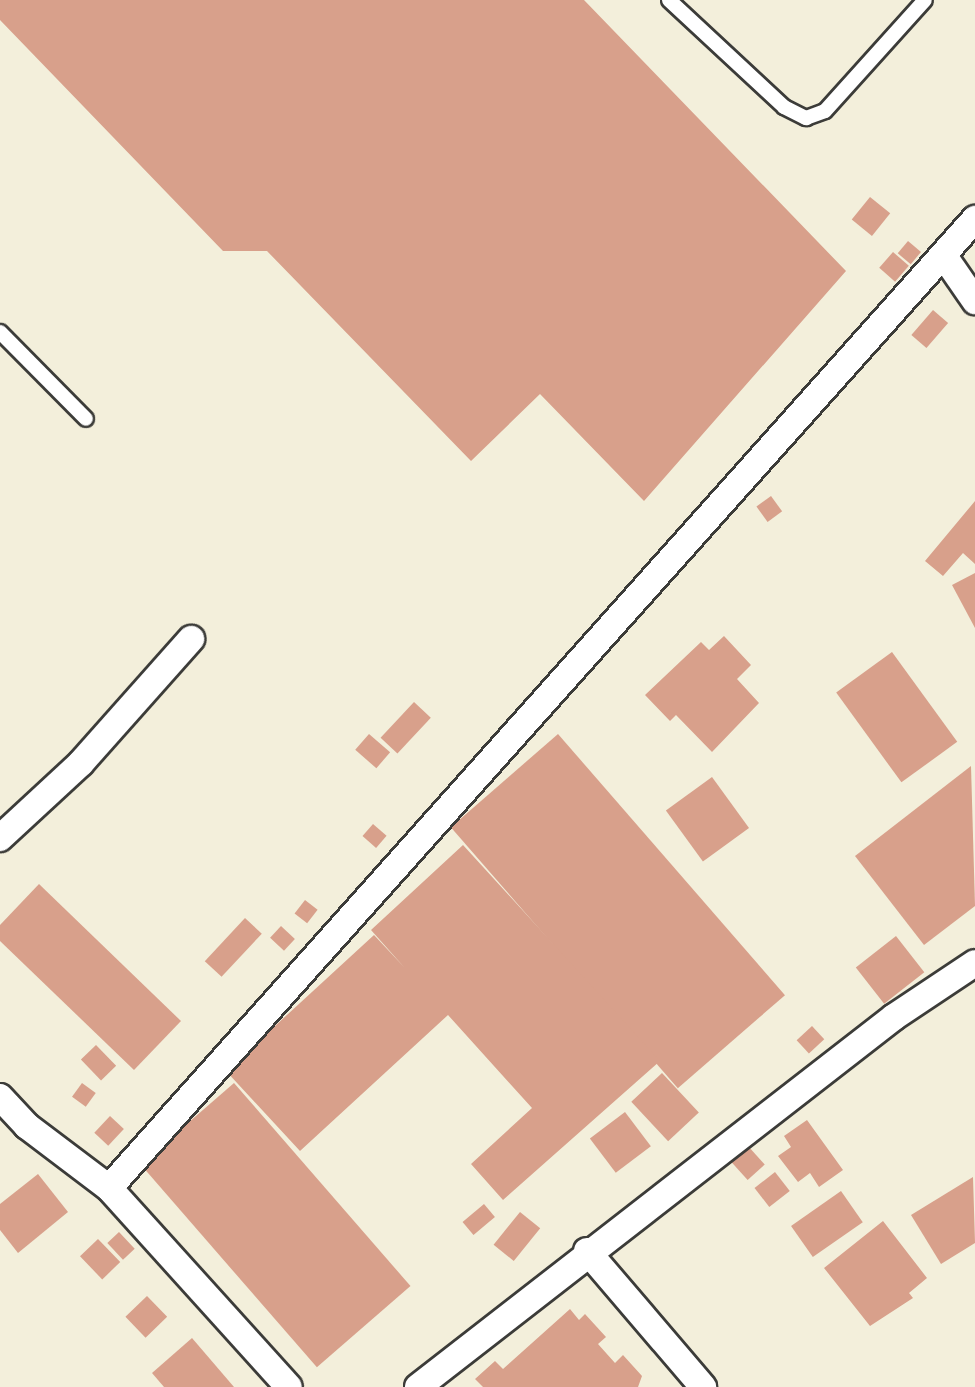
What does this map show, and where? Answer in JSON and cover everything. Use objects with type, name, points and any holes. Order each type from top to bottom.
[{"type":"street","points":[[109,1188],[975,219]]},
{"type":"street","points":[[944,256],[975,301]]},
{"type":"street","points":[[0,838],[81,763],[191,639]]},
{"type":"street","points":[[418,1387],[587,1251],[894,1017],[975,963]]},
{"type":"street","points":[[0,1097],[27,1126],[109,1188],[289,1387]]},
{"type":"street","points":[[587,1251],[703,1387]]},
{"type":"lane","points":[[669,0],[784,107],[806,118],[825,111],[925,0]]},
{"type":"lane","points":[[0,332],[86,419]]},
{"type":"building","points":[[0,0],[584,0],[846,271],[644,501],[540,394],[471,461],[267,251],[223,251],[0,20]]},
{"type":"building","points":[[870,197],[890,213],[872,236],[852,220]]},
{"type":"building","points":[[908,241],[921,252],[911,264],[898,253]]},
{"type":"building","points":[[893,252],[909,266],[895,282],[879,268]]},
{"type":"building","points":[[933,310],[948,323],[926,348],[911,335]]},
{"type":"building","points":[[771,496],[782,511],[768,522],[756,507]]},
{"type":"building","points":[[975,501],[975,564],[963,553],[943,576],[925,561]]},
{"type":"building","points":[[975,573],[975,628],[952,585]]},
{"type":"building","points":[[724,636],[751,665],[737,679],[759,703],[712,752],[676,715],[670,721],[645,695],[701,642],[709,650]]},
{"type":"building","points":[[892,652],[957,742],[901,782],[836,693]]},
{"type":"building","points":[[414,702],[431,718],[397,754],[381,738]]},
{"type":"building","points":[[369,734],[390,752],[376,768],[355,750]]},
{"type":"building","points":[[558,734],[785,995],[678,1088],[451,827]]},
{"type":"building","points":[[971,766],[975,906],[924,945],[855,856]]},
{"type":"building","points":[[712,777],[749,828],[703,861],[666,811]]},
{"type":"building","points":[[373,824],[387,836],[376,848],[363,836]]},
{"type":"building","points":[[463,845],[660,1061],[503,1200],[471,1164],[532,1108],[448,1015],[300,1151],[226,1071],[374,935],[404,967],[371,930]]},
{"type":"building","points":[[39,884],[181,1021],[134,1070],[0,941],[0,925]]},
{"type":"building","points":[[305,900],[318,910],[307,923],[295,913]]},
{"type":"building","points":[[245,918],[262,934],[222,977],[205,961]]},
{"type":"building","points":[[281,926],[295,939],[284,951],[270,938]]},
{"type":"building","points":[[896,936],[924,972],[884,1004],[856,967]]},
{"type":"building","points":[[812,1026],[824,1039],[809,1053],[797,1040]]},
{"type":"building","points":[[96,1045],[116,1066],[101,1080],[81,1060]]},
{"type":"building","points":[[662,1073],[699,1112],[668,1141],[631,1102]]},
{"type":"building","points":[[82,1083],[96,1093],[86,1107],[72,1097]]},
{"type":"building","points":[[234,1083],[410,1286],[317,1367],[140,1164]]},
{"type":"building","points":[[625,1112],[651,1146],[616,1173],[590,1138]]},
{"type":"building","points":[[110,1116],[124,1129],[108,1146],[94,1133]]},
{"type":"building","points":[[807,1120],[843,1170],[819,1187],[810,1173],[798,1182],[778,1156],[791,1147],[784,1136]]},
{"type":"building","points":[[748,1146],[765,1165],[748,1180],[731,1161]]},
{"type":"building","points":[[775,1172],[790,1191],[769,1207],[755,1188]]},
{"type":"building","points":[[38,1174],[68,1212],[18,1253],[0,1230],[0,1204]]},
{"type":"building","points":[[973,1177],[975,1243],[941,1264],[911,1215]]},
{"type":"building","points":[[841,1191],[863,1222],[813,1257],[791,1226]]},
{"type":"building","points":[[484,1204],[495,1217],[473,1235],[463,1222]]},
{"type":"building","points":[[520,1212],[540,1228],[514,1261],[494,1245]]},
{"type":"building","points":[[883,1221],[927,1278],[909,1293],[913,1298],[870,1326],[824,1268]]},
{"type":"building","points":[[119,1232],[135,1249],[123,1260],[107,1243]]},
{"type":"building","points":[[98,1239],[120,1262],[102,1279],[80,1256]]},
{"type":"building","points":[[147,1296],[167,1317],[146,1338],[125,1317]]},
{"type":"building","points":[[570,1309],[579,1320],[585,1314],[606,1337],[598,1344],[615,1363],[623,1355],[642,1376],[638,1387],[483,1387],[475,1379],[495,1361],[503,1369]]},
{"type":"building","points":[[192,1338],[234,1387],[164,1387],[152,1373]]}]
